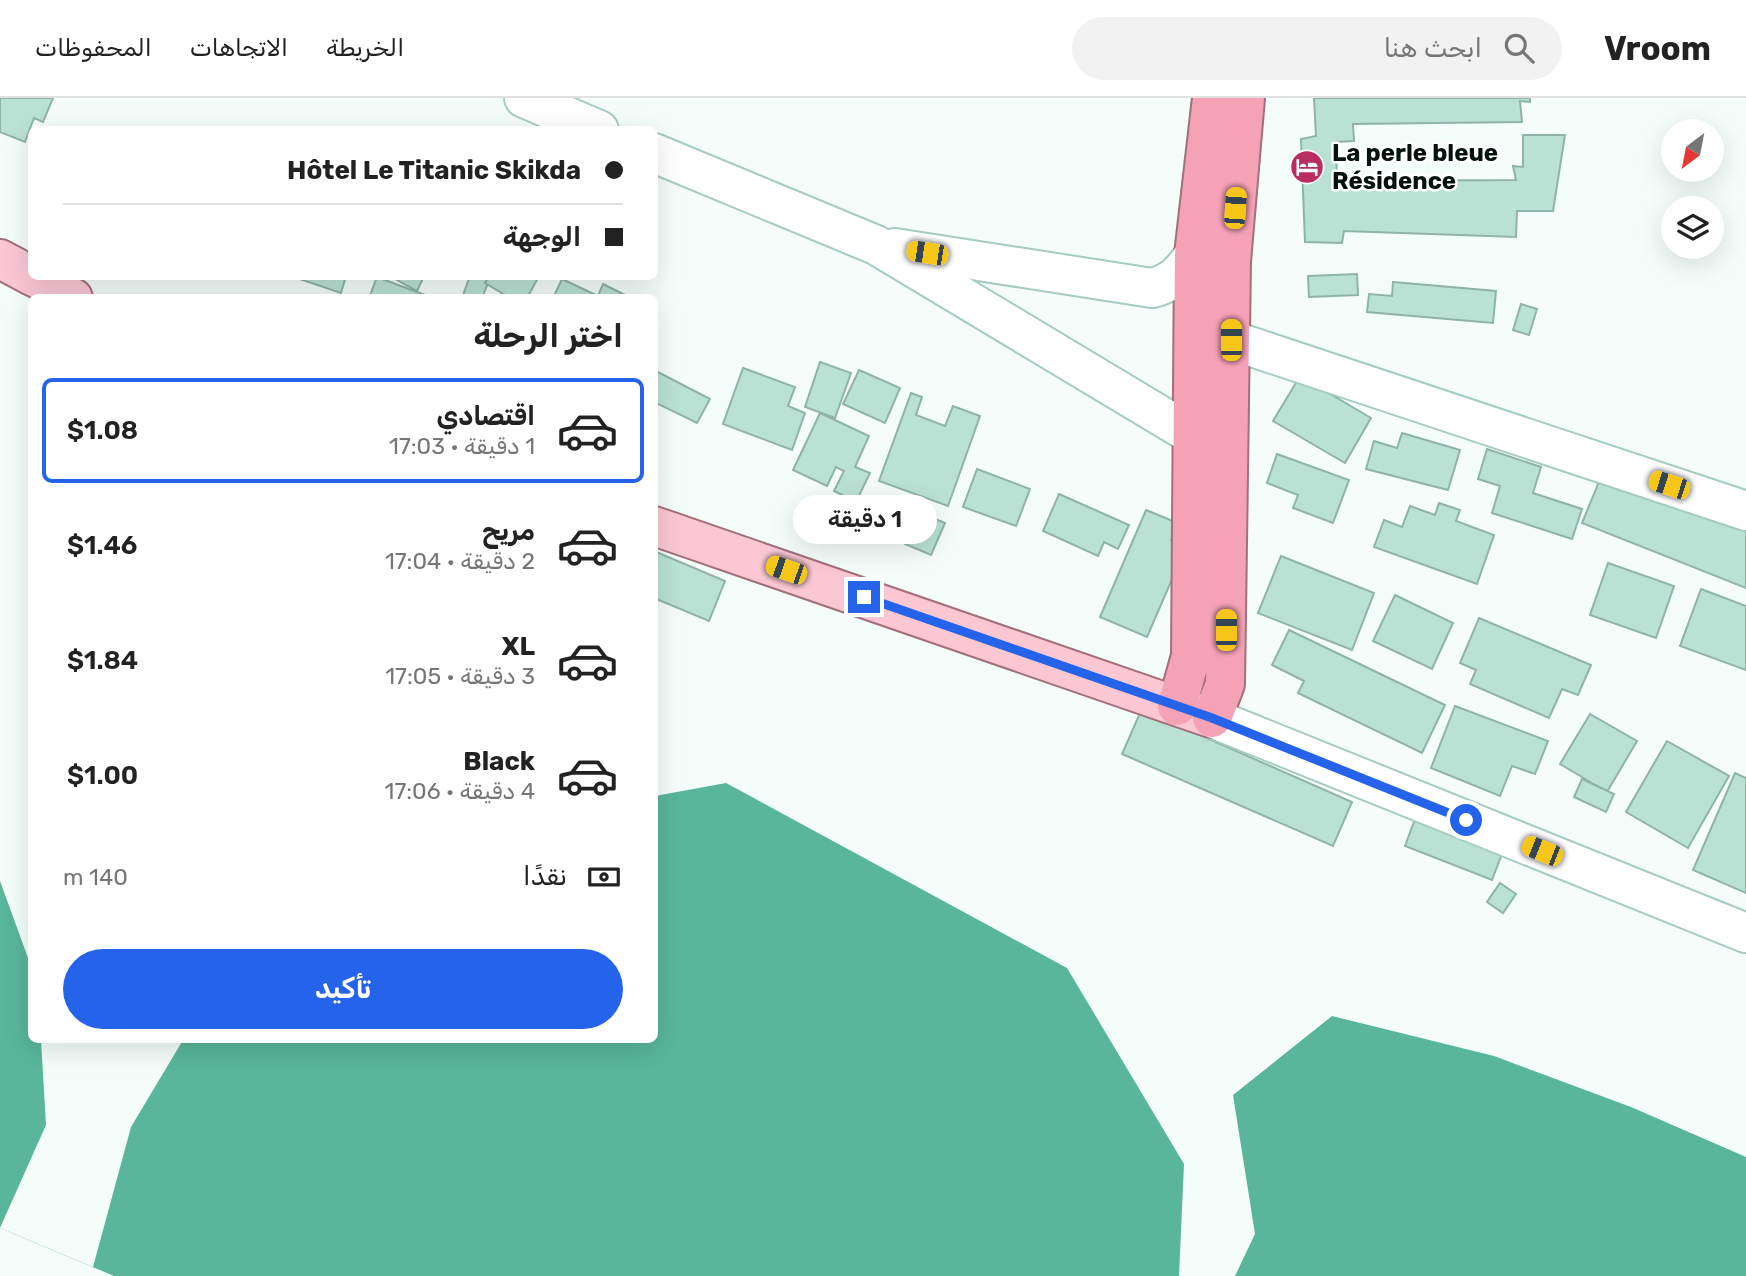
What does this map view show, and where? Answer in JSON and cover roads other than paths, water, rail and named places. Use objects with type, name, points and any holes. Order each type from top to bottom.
[{"type":"highway","points":[[1194,712],[1191,656],[1191,434],[1194,255],[1212,98]]},
{"type":"highway","points":[[1194,712],[1225,684],[1231,261],[1245,98]]},
{"type":"main road","points":[[0,260],[28,274]]},
{"type":"main road","points":[[39,280],[66,294]]},
{"type":"main road","points":[[658,527],[1194,712]]},
{"type":"street","points":[[524,98],[590,126]]},
{"type":"street","points":[[658,155],[876,245],[1191,434],[1228,442]]},
{"type":"street","points":[[876,245],[1152,288],[1166,285],[1180,274],[1194,255]]},
{"type":"street","points":[[1193,323],[1231,340],[1746,511]]},
{"type":"street","points":[[1194,712],[1746,933]]},
{"type":"place","name":"La perle bleue Résidence","points":[[1307,167]]}]
